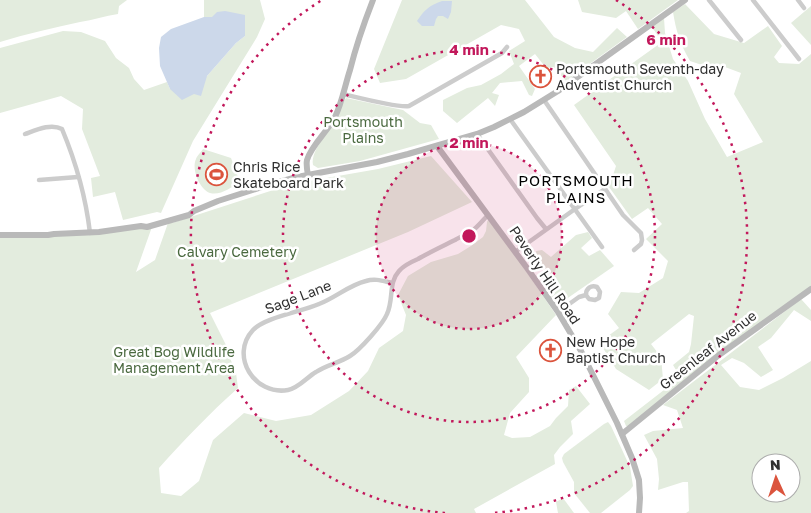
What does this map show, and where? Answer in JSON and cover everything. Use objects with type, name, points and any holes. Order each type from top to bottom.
[{"type":"street","points":[[308,175],[309,155],[335,116],[362,28],[373,0]]},
{"type":"street","points":[[0,235],[48,236],[54,234],[90,233],[141,226],[147,227],[253,189],[308,175],[377,162],[477,134],[510,119],[544,100],[685,0]]},
{"type":"street","points":[[709,0],[741,40]]},
{"type":"street","points":[[753,0],[799,58]]},
{"type":"street","points":[[798,0],[804,8]]},
{"type":"street","points":[[343,94],[405,107],[502,54],[507,47]]},
{"type":"street","points":[[544,100],[623,215],[641,234],[641,244],[634,250]]},
{"type":"street","points":[[510,119],[602,247]]},
{"type":"street","points":[[25,134],[42,128],[58,127],[62,129],[73,158],[90,233]]},
{"type":"street","points":[[477,134],[546,229]]},
{"type":"street","name":"Peverly Hill Road","points":[[436,146],[558,312],[581,351],[632,458],[639,480],[639,513]]},
{"type":"street","points":[[39,180],[78,177]]},
{"type":"street","points":[[515,252],[605,189]]},
{"type":"street","points":[[392,283],[404,267],[472,231],[488,215]]},
{"type":"street","points":[[0,231],[48,232],[54,234]]},
{"type":"street","name":"Sage Lane","points":[[378,280],[392,283],[391,303],[386,317],[350,357],[315,372],[289,390],[266,388],[255,380],[247,369],[244,362],[244,347],[246,340],[256,327],[265,322],[321,304],[365,281],[378,280]]},
{"type":"street","name":"Greenleaf Avenue","points":[[622,434],[719,355],[811,289]]},
{"type":"street","points":[[558,312],[579,297],[586,295]]},
{"type":"green space","points":[[0,0],[127,0],[119,6],[118,14],[0,42]]},
{"type":"green space","points":[[204,0],[260,0],[265,19],[257,37],[193,141],[161,213],[157,212],[123,220],[115,192],[93,197],[91,178],[100,176],[82,129],[83,109],[61,96],[0,113],[0,48],[63,31],[81,32],[105,41],[116,58],[129,68],[134,79],[144,90],[167,82],[170,89],[207,76],[236,43],[245,36],[245,15],[204,17]]},
{"type":"green space","points":[[402,0],[525,0],[554,37],[575,48],[593,52],[617,28],[627,37],[566,81],[554,67],[546,68],[535,54],[519,66],[535,89],[532,96],[529,95],[522,81],[500,83],[492,93],[499,95],[495,106],[488,98],[457,123],[443,111],[443,100],[467,88],[481,85],[501,74],[514,64],[509,51],[525,41],[519,29],[501,25],[406,79],[380,83],[374,69]]},
{"type":"green space","points":[[578,0],[678,0],[638,29],[626,11],[616,18],[582,12]]},
{"type":"green space","points":[[685,4],[714,34],[744,43],[768,26],[782,46],[774,57],[779,63],[799,64],[811,54],[811,286],[703,365],[629,426],[626,426],[624,421],[691,369],[684,364],[676,370],[673,365],[689,352],[694,316],[689,314],[651,344],[661,357],[663,379],[649,390],[616,369],[603,348],[608,336],[619,328],[608,314],[621,292],[639,293],[663,278],[668,261],[646,239],[662,224],[648,208],[632,219],[609,187],[616,166],[574,105],[662,42],[652,27],[664,18],[665,33],[673,59],[688,81],[705,119],[727,157],[763,142],[734,94],[741,73],[717,64],[702,65],[690,61],[679,37],[673,12]]},
{"type":"green space","points":[[811,6],[811,45],[791,23]]},
{"type":"green space","name":"Portsmouth Plains","points":[[346,98],[403,110],[420,123],[431,125],[439,139],[360,161],[318,168],[313,165],[315,153],[339,114]]},
{"type":"green space","name":"Chris Rice Skateboard Park","points":[[203,149],[231,158],[240,182],[218,193],[214,194],[206,191],[197,179],[195,168],[197,158]]},
{"type":"green space","points":[[431,156],[472,202],[408,232],[210,313],[229,351],[236,373],[238,388],[197,427],[159,468],[161,493],[181,496],[199,481],[213,440],[244,413],[276,421],[311,415],[349,391],[368,371],[379,348],[403,331],[406,315],[398,295],[408,276],[431,262],[458,254],[471,246],[483,237],[488,220],[504,239],[556,315],[516,357],[529,378],[529,392],[510,413],[504,435],[512,438],[530,437],[550,426],[568,406],[569,390],[576,386],[590,404],[571,421],[573,434],[554,455],[555,464],[474,509],[476,513],[0,513],[0,234],[114,230],[153,224],[136,272],[155,260],[168,223],[292,184],[378,169]]},
{"type":"green space","points":[[588,232],[592,238],[581,248],[589,256],[600,250],[614,266],[562,302],[556,303],[544,286],[543,281],[550,274],[537,259],[536,251],[542,250],[551,257],[576,235]]},
{"type":"green space","points":[[801,299],[811,310],[811,321],[794,310],[771,338],[758,347],[773,370],[761,377],[744,363],[732,358],[721,365],[740,387],[759,390],[811,361],[811,513],[686,513],[689,511],[688,482],[658,490],[657,459],[644,435],[653,431],[683,428],[677,410],[663,405]]},
{"type":"green space","points":[[608,422],[630,467],[633,486],[601,513],[590,513],[574,493],[574,482],[562,458],[564,454]]},
{"type":"green space","points":[[563,498],[574,513],[558,513],[556,502]]},
{"type":"water","points":[[442,1],[452,1],[448,19],[438,16],[434,26],[422,26],[417,21],[428,8]]},
{"type":"water","points":[[225,11],[245,15],[245,36],[236,43],[207,76],[201,96],[194,94],[182,100],[170,89],[160,66],[159,48],[161,37],[171,29],[204,17],[212,17],[217,12]]},
{"type":"place","name":"Portsmouth Seventh-day Adventist Church","points":[[540,77]]},
{"type":"place","name":"Chris Rice Skateboard Park","points":[[217,175]]},
{"type":"place","name":"New Hope Baptist Church","points":[[550,350]]},
{"type":"district","name":"PORTSMOUTH PLAINS","points":[[576,190]]},
{"type":"park label","name":"Calvary Cemetery","points":[[237,252]]},
{"type":"park label","name":"Great Bog Wildlife Management Area","points":[[174,360]]}]
